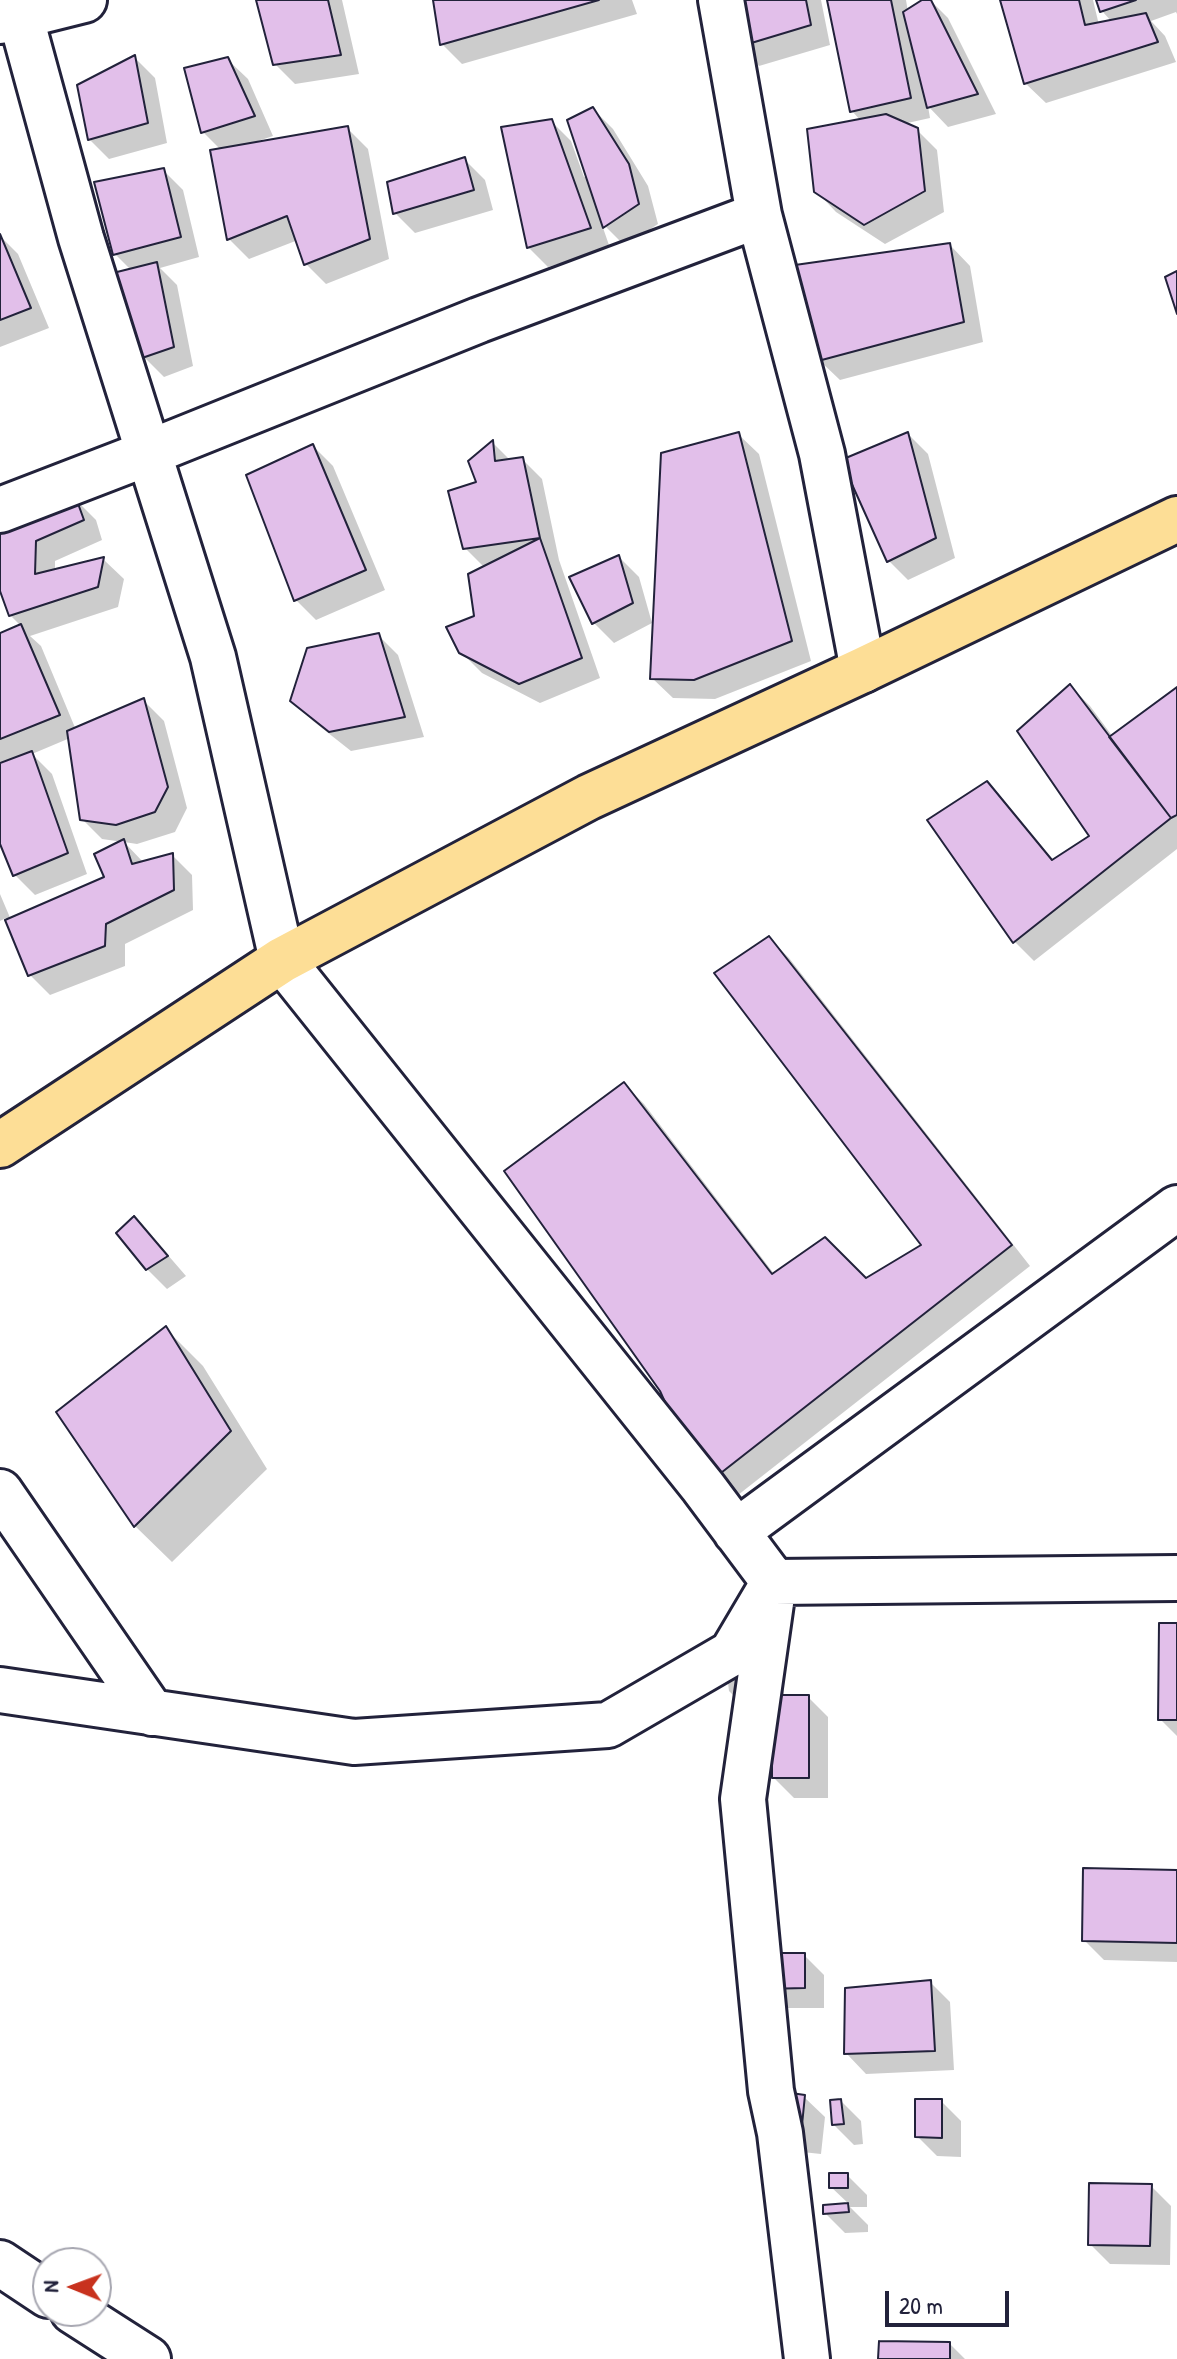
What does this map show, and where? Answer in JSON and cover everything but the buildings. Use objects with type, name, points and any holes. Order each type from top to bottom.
[{"type":"main road","points":[[0,1145],[282,960],[589,797],[1177,519]]},
{"type":"street","points":[[84,0],[12,12],[213,657],[282,960],[774,1582],[743,1799],[771,2091],[780,2133],[807,2359]]},
{"type":"street","points":[[721,0],[759,215],[822,454],[863,670]]},
{"type":"street","points":[[0,510],[479,320],[759,215]]},
{"type":"street","points":[[736,1532],[1177,1208]]},
{"type":"street","points":[[0,1492],[152,1713]]},
{"type":"street","points":[[774,1582],[1177,1578]]},
{"type":"street","points":[[0,1690],[354,1742],[608,1725],[732,1653],[774,1582]]},
{"type":"street","points":[[0,2263],[32,2284]]},
{"type":"street","points":[[98,2327],[148,2359]]}]
